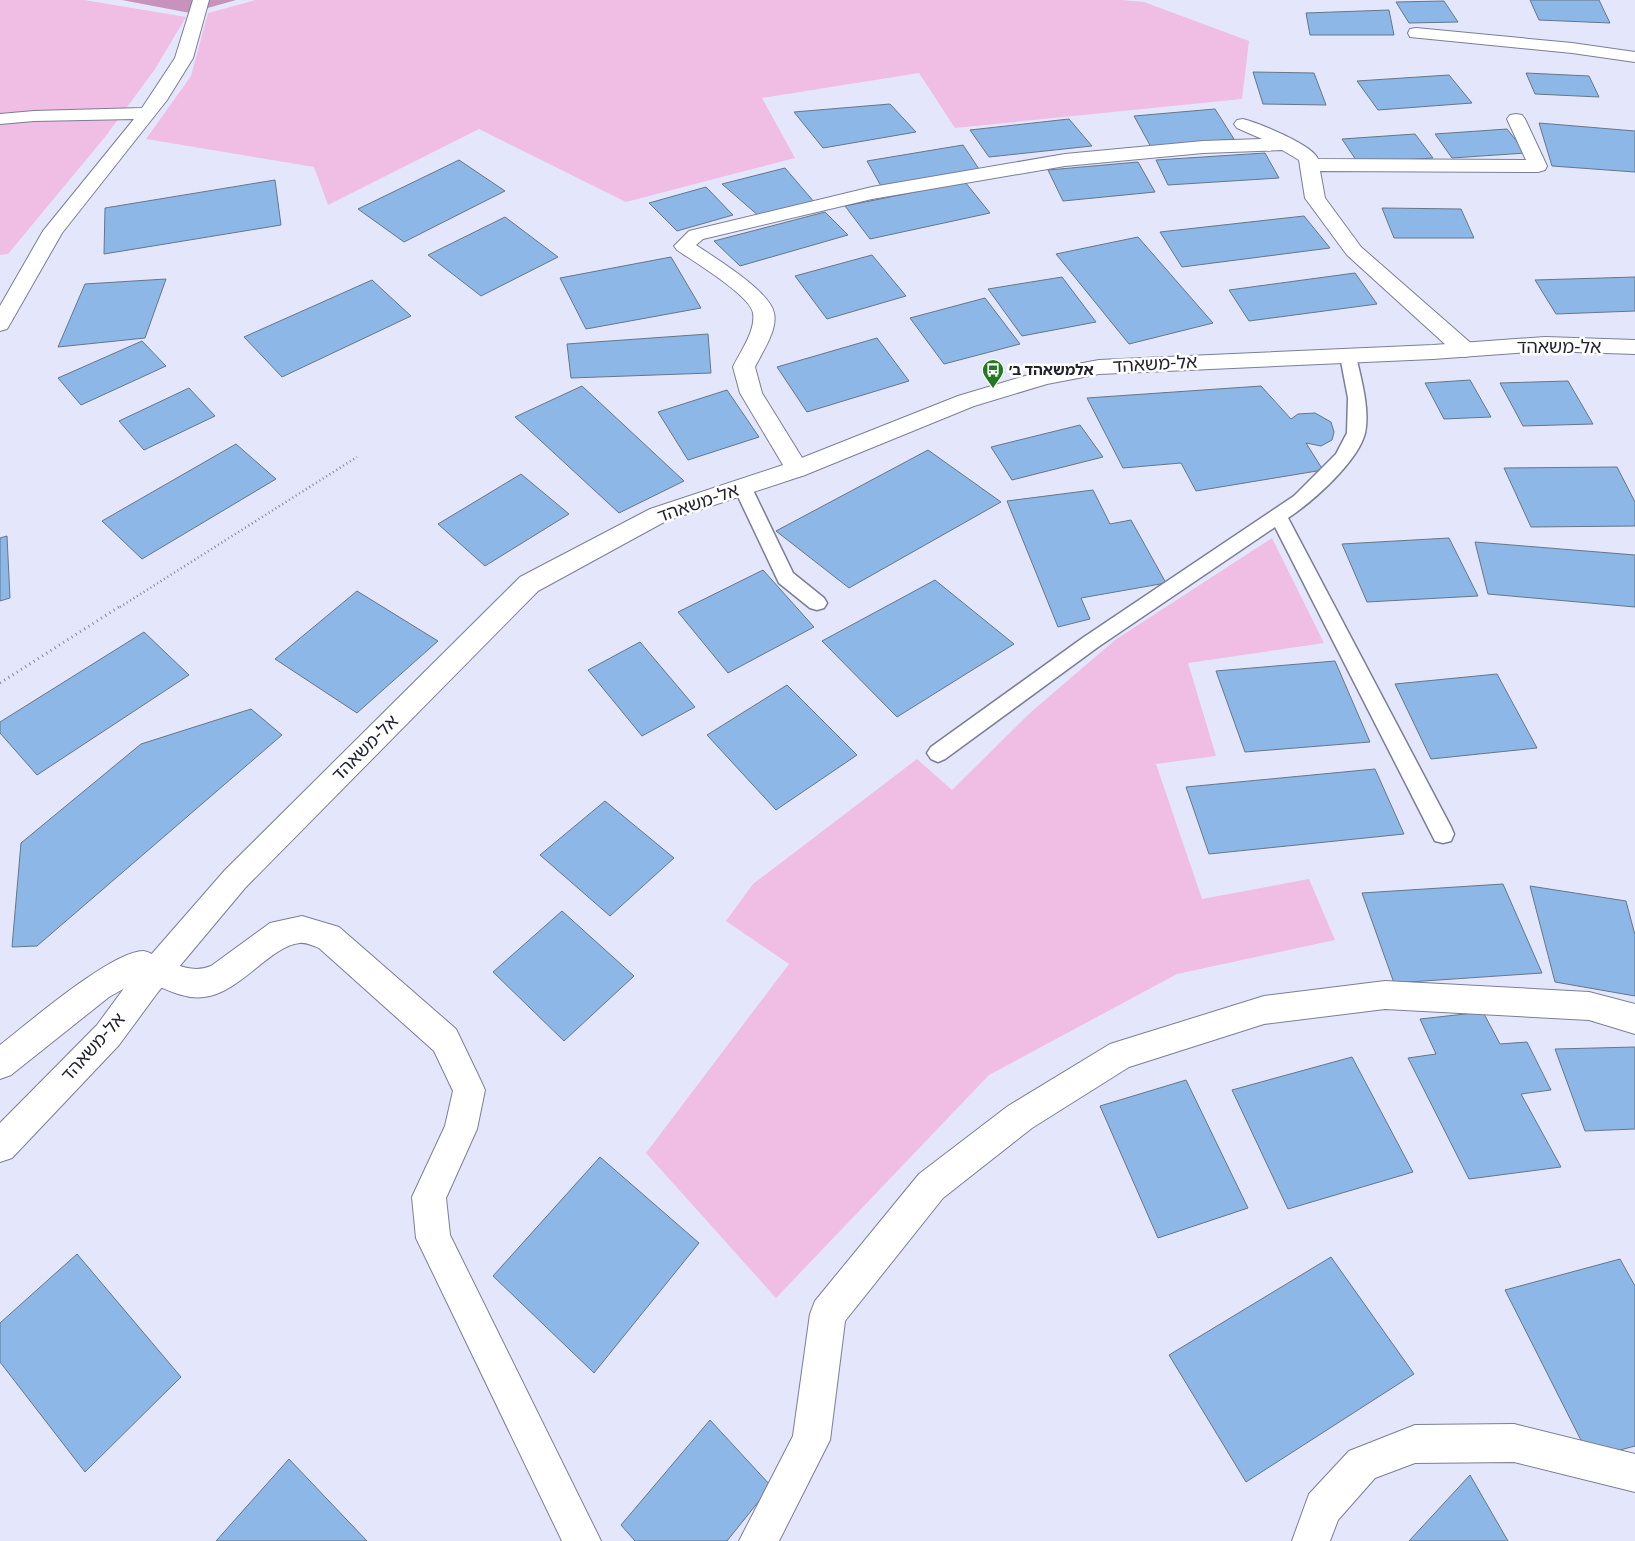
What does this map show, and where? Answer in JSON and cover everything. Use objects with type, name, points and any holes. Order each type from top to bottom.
[{"type":"street","points":[[0,324],[53,231],[148,112],[184,58],[201,0]]},
{"type":"street","points":[[1416,33],[1572,48],[1635,57]]},
{"type":"street","points":[[0,119],[148,112]]},
{"type":"street","points":[[1309,165],[1538,166],[1516,119]]},
{"type":"street","points":[[1243,124],[1287,144],[1308,157],[1315,198],[1354,252],[1465,350]]},
{"type":"street","points":[[797,469],[751,393],[744,367],[764,327],[764,312],[750,292],[684,246],[696,235],[872,193],[1065,160],[1203,148],[1287,144]]},
{"type":"street","name":"אל-משאהד","points":[[0,1146],[108,1034],[157,971],[235,879],[529,584],[658,515],[797,469],[966,401],[1045,377],[1099,367],[1465,350],[1545,344],[1635,347]]},
{"type":"street","points":[[0,1064],[98,987],[132,968],[143,966],[184,982],[205,983],[222,976],[281,934],[302,929],[328,937],[445,1040],[470,1090],[461,1129],[429,1197],[433,1238],[582,1541]]},
{"type":"street","points":[[758,1541],[811,1440],[828,1314],[931,1186],[1020,1117],[1121,1055],[1264,1010],[1385,995],[1589,1006],[1635,1019]]},
{"type":"street","points":[[1311,1541],[1323,1508],[1362,1464],[1415,1444],[1514,1443],[1635,1473]]},
{"type":"lane","points":[[938,753],[1091,642],[1300,501],[1343,458],[1356,433],[1357,398],[1348,356]]},
{"type":"lane","points":[[743,488],[786,578],[817,603]]},
{"type":"lane","points":[[1278,516],[1443,834]]},
{"type":"path","points":[[0,683],[357,457]]},
{"type":"shaded area","points":[[0,0],[84,0],[186,17],[155,69],[105,137],[8,254],[0,255]]},
{"type":"shaded area","points":[[122,0],[236,0],[190,13]]},
{"type":"shaded area","points":[[256,0],[1121,0],[1144,2],[1249,41],[1242,99],[955,128],[919,73],[762,98],[795,158],[626,202],[479,129],[328,205],[314,167],[146,139],[191,76],[208,13]]},
{"type":"shaded area","points":[[1272,538],[1324,643],[1188,663],[1216,756],[1156,764],[1202,899],[1309,879],[1335,940],[1177,974],[989,1075],[776,1298],[646,1153],[789,964],[726,921],[753,884],[917,759],[952,790],[1031,712],[1115,640]]},
{"type":"building","points":[[1530,0],[1599,0],[1610,23],[1539,20]]},
{"type":"building","points":[[1444,1],[1458,22],[1409,23],[1396,2]]},
{"type":"building","points":[[1389,10],[1394,35],[1310,35],[1306,13]]},
{"type":"building","points":[[1253,72],[1314,73],[1326,105],[1263,104]]},
{"type":"building","points":[[1526,73],[1589,76],[1599,97],[1535,94]]},
{"type":"building","points":[[1449,75],[1472,103],[1378,110],[1357,81]]},
{"type":"building","points":[[890,104],[916,132],[823,148],[794,112]]},
{"type":"building","points":[[1215,109],[1234,139],[1151,147],[1134,116]]},
{"type":"building","points":[[1069,119],[1092,146],[989,157],[970,130]]},
{"type":"building","points":[[1539,123],[1635,131],[1635,172],[1552,166]]},
{"type":"building","points":[[1507,129],[1526,153],[1452,158],[1435,134]]},
{"type":"building","points":[[1415,134],[1433,158],[1358,163],[1342,139]]},
{"type":"building","points":[[963,145],[979,169],[881,186],[867,161]]},
{"type":"building","points":[[1265,153],[1279,178],[1168,185],[1156,160]]},
{"type":"building","points":[[459,160],[505,191],[404,242],[358,209]]},
{"type":"building","points":[[1138,162],[1155,192],[1063,201],[1048,170]]},
{"type":"building","points":[[785,168],[815,203],[760,217],[722,184]]},
{"type":"building","points":[[275,180],[281,225],[104,254],[105,208]]},
{"type":"building","points":[[965,182],[990,213],[870,239],[845,206]]},
{"type":"building","points":[[706,187],[733,215],[677,231],[649,203]]},
{"type":"building","points":[[1382,208],[1461,209],[1474,238],[1394,238]]},
{"type":"building","points":[[825,212],[848,235],[740,266],[714,241]]},
{"type":"building","points":[[1304,216],[1330,248],[1182,267],[1160,232]]},
{"type":"building","points":[[505,217],[558,257],[481,296],[428,255]]},
{"type":"building","points":[[1138,237],[1213,323],[1129,344],[1056,254]]},
{"type":"building","points":[[872,255],[906,296],[827,319],[795,276]]},
{"type":"building","points":[[671,257],[701,308],[586,329],[560,278]]},
{"type":"building","points":[[1355,273],[1377,304],[1249,321],[1229,290]]},
{"type":"building","points":[[1062,277],[1096,322],[1022,336],[988,289]]},
{"type":"building","points":[[1635,277],[1635,311],[1556,314],[1535,280]]},
{"type":"building","points":[[166,279],[145,338],[58,347],[85,284]]},
{"type":"building","points":[[372,280],[411,316],[282,377],[244,337]]},
{"type":"building","points":[[985,298],[1020,344],[944,364],[910,318]]},
{"type":"building","points":[[708,334],[711,373],[571,378],[567,344]]},
{"type":"building","points":[[877,338],[909,381],[807,412],[777,367]]},
{"type":"building","points":[[142,341],[166,366],[81,405],[58,378]]},
{"type":"building","points":[[1470,380],[1491,417],[1444,419],[1425,383]]},
{"type":"building","points":[[1568,381],[1593,424],[1523,426],[1500,383]]},
{"type":"building","points":[[582,386],[684,481],[619,513],[515,417]]},
{"type":"building","points":[[1261,386],[1291,419],[1298,414],[1315,413],[1331,422],[1334,432],[1332,440],[1321,446],[1306,443],[1323,470],[1196,491],[1181,463],[1123,468],[1087,398]]},
{"type":"building","points":[[189,388],[215,416],[144,450],[119,421]]},
{"type":"building","points":[[727,390],[759,437],[688,460],[658,412]]},
{"type":"building","points":[[1080,425],[1103,457],[1012,480],[991,447]]},
{"type":"building","points":[[236,444],[276,479],[142,559],[102,521]]},
{"type":"building","points":[[928,450],[1001,502],[849,588],[776,531]]},
{"type":"building","points":[[1617,467],[1635,502],[1635,526],[1531,527],[1504,468]]},
{"type":"building","points":[[521,474],[569,514],[485,566],[438,524]]},
{"type":"building","points":[[1093,490],[1110,524],[1131,520],[1166,583],[1081,598],[1090,619],[1058,627],[1007,501]]},
{"type":"building","points":[[7,536],[10,598],[0,601],[0,538]]},
{"type":"building","points":[[1449,538],[1478,596],[1367,602],[1342,544]]},
{"type":"building","points":[[1475,542],[1635,555],[1635,607],[1488,594]]},
{"type":"building","points":[[763,570],[814,627],[728,673],[678,612]]},
{"type":"building","points":[[935,580],[1014,644],[897,717],[822,641]]},
{"type":"building","points":[[357,591],[438,641],[357,713],[275,659]]},
{"type":"building","points":[[144,632],[189,675],[37,775],[0,733],[0,722]]},
{"type":"building","points":[[640,642],[695,707],[642,736],[588,670]]},
{"type":"building","points":[[1335,661],[1370,742],[1245,752],[1216,671]]},
{"type":"building","points":[[1497,674],[1537,748],[1431,759],[1395,684]]},
{"type":"building","points":[[787,685],[857,755],[776,810],[707,735]]},
{"type":"building","points":[[251,709],[282,735],[37,946],[12,947],[21,843],[141,744]]},
{"type":"building","points":[[1375,769],[1404,834],[1209,854],[1186,787]]},
{"type":"building","points":[[605,801],[674,858],[610,916],[540,855]]},
{"type":"building","points":[[1503,884],[1542,973],[1394,983],[1362,893]]},
{"type":"building","points":[[1530,886],[1626,901],[1635,935],[1635,996],[1555,982]]},
{"type":"building","points":[[562,911],[634,976],[564,1041],[493,972]]},
{"type":"building","points":[[1483,1012],[1500,1044],[1527,1042],[1551,1090],[1521,1094],[1561,1167],[1469,1179],[1408,1058],[1436,1054],[1420,1019]]},
{"type":"building","points":[[1635,1047],[1635,1129],[1585,1131],[1555,1049]]},
{"type":"building","points":[[1352,1057],[1413,1172],[1288,1209],[1232,1090]]},
{"type":"building","points":[[1186,1080],[1248,1208],[1158,1238],[1100,1106]]},
{"type":"building","points":[[600,1157],[699,1243],[594,1373],[493,1276]]},
{"type":"building","points":[[77,1254],[181,1377],[85,1472],[0,1362],[0,1323]]},
{"type":"building","points":[[1331,1257],[1414,1374],[1246,1482],[1169,1355]]},
{"type":"building","points":[[1620,1259],[1635,1286],[1635,1446],[1590,1458],[1505,1290]]},
{"type":"building","points":[[710,1420],[771,1486],[727,1541],[635,1541],[621,1525]]},
{"type":"building","points":[[289,1459],[367,1541],[216,1541]]},
{"type":"building","points":[[1470,1475],[1508,1541],[1409,1541]]},
{"type":"place","name":"אלמשאהד ב׳","points":[[993,389]]}]
